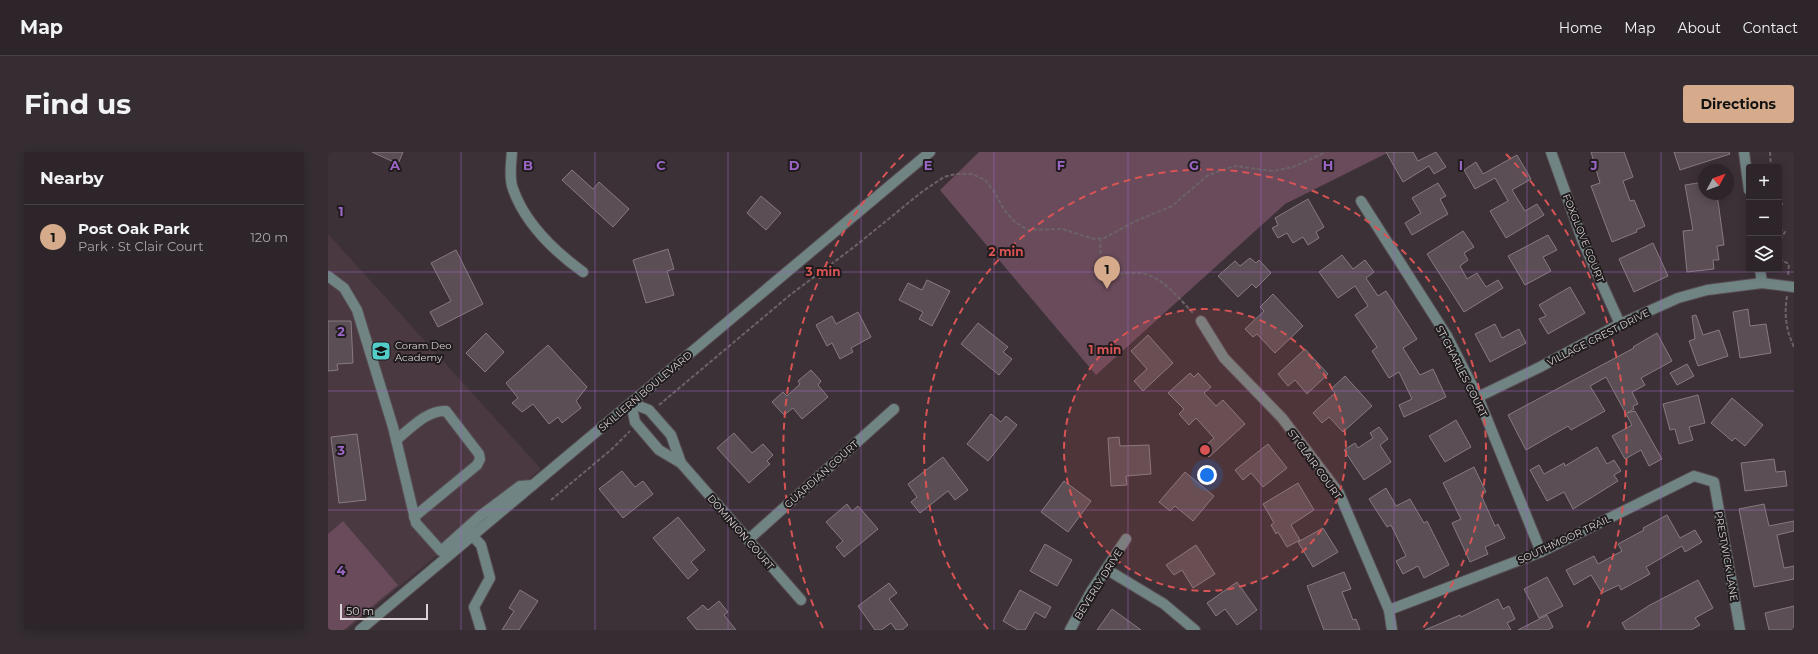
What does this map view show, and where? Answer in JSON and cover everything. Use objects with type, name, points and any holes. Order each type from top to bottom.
[{"type":"street","points":[[512,152],[512,188],[529,218],[561,256],[583,272]]},
{"type":"street","name":"SKILLERN BOULEVARD","points":[[360,630],[469,532],[533,485],[930,152]]},
{"type":"street","name":"FOXGLOVE COURT","points":[[1551,152],[1583,242],[1620,324]]},
{"type":"street","points":[[1744,152],[1746,167]]},
{"type":"street","name":"ST CHARLES COURT","points":[[1361,201],[1447,336],[1478,397],[1541,552]]},
{"type":"street","points":[[1760,272],[1762,284]]},
{"type":"street","points":[[328,276],[344,288],[357,310],[396,440],[416,524],[441,551],[469,532],[481,545],[490,578],[474,607],[481,630]]},
{"type":"street","name":"VILLAGE CREST DRIVE","points":[[1478,397],[1540,367],[1620,324],[1678,298],[1707,290],[1762,284],[1791,286]]},
{"type":"street","name":"ST CLAIR COURT","points":[[1201,321],[1224,358],[1282,418],[1339,493],[1389,610],[1392,630]]},
{"type":"street","name":"DOMINION COURT","points":[[631,403],[651,412],[672,435],[682,463]]},
{"type":"street","name":"DOMINION COURT","points":[[631,403],[637,424],[659,450],[682,463],[801,600]]},
{"type":"street","name":"GUARDIAN COURT","points":[[748,540],[894,409]]},
{"type":"street","points":[[396,440],[429,414],[437,410],[446,411],[479,454],[480,459],[476,465],[414,517]]},
{"type":"street","name":"SOUTHMOOR TRAIL","points":[[1389,610],[1541,552],[1694,476],[1714,482]]},
{"type":"street","name":"PRESTWICK LANE","points":[[1714,482],[1740,630]]},
{"type":"street","name":"BEVERLY DRIVE","points":[[1070,630],[1083,606],[1126,539]]},
{"type":"street","points":[[1106,569],[1164,604],[1195,630]]},
{"type":"path","points":[[651,412],[790,295],[854,247],[923,190],[944,177],[956,174],[972,174],[985,180],[994,191],[1004,210],[1015,222],[1028,230],[1062,229],[1094,239],[1104,238],[1136,221],[1172,206],[1207,176],[1222,170],[1235,166],[1274,171],[1293,168],[1326,152]]},
{"type":"path","points":[[1770,152],[1771,164]]},
{"type":"path","points":[[1100,238],[1103,265],[1106,271],[1111,274],[1143,273],[1158,279],[1170,288],[1201,321]]},
{"type":"path","points":[[1782,261],[1788,264],[1791,286],[1785,311],[1787,331],[1794,347]]},
{"type":"path","points":[[551,500],[612,449],[637,424]]},
{"type":"shaded area","points":[[979,152],[1389,152],[1285,204],[1096,375],[940,190]]},
{"type":"shaded area","name":"Coram Deo Academy","points":[[328,234],[541,469],[347,630],[328,630]]},
{"type":"shaded area","points":[[343,521],[398,585],[344,630],[328,630],[328,534]]},
{"type":"building","points":[[372,152],[403,152],[398,164]]},
{"type":"building","points":[[1386,152],[1413,152],[1418,161],[1436,152],[1446,167],[1434,174],[1429,166],[1403,182]]},
{"type":"building","points":[[1591,152],[1624,152],[1633,177],[1623,181],[1630,201],[1634,200],[1645,226],[1636,230],[1637,232],[1612,242],[1591,186],[1600,183]]},
{"type":"building","points":[[1674,152],[1729,152],[1730,154],[1698,164],[1680,170]]},
{"type":"building","points":[[1517,155],[1531,179],[1512,190],[1525,211],[1537,204],[1544,215],[1506,238],[1490,211],[1508,201],[1495,178],[1475,189],[1464,170],[1476,162],[1483,174]]},
{"type":"building","points":[[572,170],[593,189],[599,182],[629,209],[613,227],[562,180]]},
{"type":"building","points":[[1438,183],[1446,196],[1440,199],[1448,214],[1412,235],[1405,223],[1421,213],[1412,198]]},
{"type":"building","points":[[1698,183],[1698,200],[1718,200],[1724,245],[1717,246],[1719,260],[1713,260],[1714,269],[1687,272],[1683,231],[1693,230],[1685,185]]},
{"type":"building","points":[[761,196],[781,213],[766,230],[747,213]]},
{"type":"building","points":[[1308,199],[1324,227],[1316,232],[1319,238],[1308,245],[1303,237],[1293,243],[1287,233],[1278,238],[1272,228],[1278,225],[1275,218]]},
{"type":"building","points":[[1463,231],[1474,247],[1464,253],[1468,260],[1460,266],[1467,279],[1477,273],[1486,287],[1498,280],[1503,288],[1464,312],[1427,254]]},
{"type":"building","points":[[1548,235],[1557,250],[1543,257],[1551,271],[1525,285],[1508,256]]},
{"type":"building","points":[[1653,243],[1668,276],[1634,292],[1619,259]]},
{"type":"building","points":[[668,249],[674,269],[667,271],[674,295],[646,303],[633,260]]},
{"type":"building","points":[[456,250],[483,304],[438,327],[430,312],[451,301],[431,263]]},
{"type":"building","points":[[1342,255],[1353,269],[1365,260],[1374,272],[1366,278],[1378,296],[1386,291],[1417,339],[1403,348],[1420,375],[1433,369],[1446,397],[1404,417],[1399,405],[1412,399],[1399,372],[1389,378],[1372,351],[1377,347],[1355,315],[1368,306],[1355,286],[1338,298],[1319,272]]},
{"type":"building","points":[[1250,258],[1256,263],[1259,260],[1271,273],[1256,288],[1252,284],[1238,297],[1218,276],[1235,261],[1240,266]]},
{"type":"building","points":[[927,280],[950,291],[932,326],[919,319],[923,312],[899,300],[908,283],[922,290]]},
{"type":"building","points":[[1570,287],[1585,313],[1548,334],[1539,319],[1546,316],[1539,305]]},
{"type":"building","points":[[1273,294],[1303,326],[1275,353],[1257,334],[1253,337],[1245,329],[1264,311],[1260,307]]},
{"type":"building","points":[[1748,309],[1750,326],[1766,324],[1771,353],[1740,358],[1733,312]]},
{"type":"building","points":[[858,312],[871,337],[851,348],[853,352],[840,359],[832,343],[827,346],[816,325],[832,316],[836,324]]},
{"type":"building","points":[[1696,315],[1703,335],[1719,330],[1728,356],[1698,366],[1689,341],[1695,339],[1692,316]]},
{"type":"building","points":[[328,321],[351,321],[353,363],[337,364],[338,370],[328,371]]},
{"type":"building","points":[[978,323],[1008,347],[1003,352],[1012,359],[999,375],[961,344]]},
{"type":"building","points":[[1495,324],[1502,338],[1519,329],[1526,343],[1490,362],[1475,334]]},
{"type":"building","points":[[486,333],[504,352],[485,372],[466,353]]},
{"type":"building","points":[[1657,333],[1672,361],[1641,378],[1645,385],[1632,392],[1638,404],[1633,406],[1634,409],[1627,413],[1635,411],[1662,459],[1649,466],[1641,450],[1625,459],[1612,436],[1632,425],[1606,377],[1590,386],[1605,411],[1571,430],[1568,426],[1526,450],[1508,415],[1634,348],[1633,347]]},
{"type":"building","points":[[1148,335],[1173,363],[1143,391],[1134,381],[1147,369],[1131,351]]},
{"type":"building","points":[[548,345],[587,387],[576,401],[581,408],[562,423],[558,417],[549,424],[533,404],[522,412],[512,403],[518,398],[506,383]]},
{"type":"building","points":[[1305,349],[1328,374],[1307,394],[1295,380],[1288,386],[1278,374]]},
{"type":"building","points":[[1687,364],[1694,376],[1677,385],[1670,373]]},
{"type":"building","points":[[811,370],[821,381],[818,385],[828,397],[802,419],[793,408],[784,415],[772,402],[783,392],[787,396],[800,384],[798,381]]},
{"type":"building","points":[[1190,373],[1194,377],[1198,373],[1211,387],[1204,393],[1216,406],[1223,400],[1245,424],[1209,457],[1202,449],[1214,438],[1196,418],[1189,425],[1179,414],[1184,409],[1168,393]]},
{"type":"building","points":[[1345,376],[1372,406],[1343,432],[1329,417],[1322,423],[1313,413],[1335,393],[1331,389]]},
{"type":"building","points":[[1698,395],[1705,423],[1689,427],[1693,440],[1679,444],[1675,429],[1670,430],[1663,404]]},
{"type":"building","points":[[1732,398],[1763,425],[1745,446],[1735,438],[1732,441],[1711,423]]},
{"type":"building","points":[[991,414],[1001,422],[1006,416],[1017,425],[988,461],[967,444]]},
{"type":"building","points":[[1456,420],[1471,447],[1445,462],[1429,436]]},
{"type":"building","points":[[1379,427],[1388,439],[1380,445],[1391,462],[1364,480],[1344,450],[1355,443],[1358,448],[1373,438],[1370,433]]},
{"type":"building","points":[[734,433],[752,453],[763,444],[773,455],[767,461],[770,464],[749,483],[717,448]]},
{"type":"building","points":[[357,434],[366,500],[339,503],[331,437]]},
{"type":"building","points":[[1119,437],[1120,446],[1149,445],[1151,474],[1126,476],[1127,485],[1111,486],[1108,438]]},
{"type":"building","points":[[1268,444],[1287,468],[1263,487],[1251,473],[1243,480],[1235,470]]},
{"type":"building","points":[[1597,447],[1607,464],[1614,460],[1621,471],[1614,475],[1618,481],[1573,509],[1564,492],[1547,501],[1530,470],[1539,465],[1544,474],[1564,463],[1565,466]]},
{"type":"building","points":[[943,457],[968,490],[955,500],[948,491],[920,513],[911,502],[917,497],[908,484]]},
{"type":"building","points":[[1774,459],[1776,472],[1785,471],[1787,486],[1745,491],[1741,463]]},
{"type":"building","points":[[1474,467],[1486,492],[1481,495],[1495,526],[1498,524],[1505,538],[1485,547],[1488,554],[1470,562],[1452,523],[1461,519],[1443,483]]},
{"type":"building","points":[[622,471],[635,487],[643,481],[653,494],[623,518],[599,489]]},
{"type":"building","points":[[1185,472],[1214,496],[1193,521],[1175,506],[1170,511],[1159,502]]},
{"type":"building","points":[[1064,481],[1091,501],[1068,532],[1041,512]]},
{"type":"building","points":[[1298,483],[1314,510],[1291,525],[1300,540],[1287,547],[1278,532],[1276,534],[1271,525],[1274,523],[1263,504]]},
{"type":"building","points":[[1386,488],[1396,506],[1410,499],[1424,523],[1427,521],[1449,565],[1424,578],[1418,566],[1403,574],[1396,561],[1406,556],[1391,525],[1387,527],[1369,499]]},
{"type":"building","points":[[847,504],[852,511],[858,506],[878,529],[844,557],[836,547],[843,541],[826,522]]},
{"type":"building","points":[[1764,504],[1769,526],[1794,521],[1794,531],[1777,535],[1784,568],[1794,566],[1794,579],[1754,587],[1739,509]]},
{"type":"building","points":[[1667,515],[1680,538],[1695,530],[1702,542],[1685,552],[1682,546],[1646,567],[1650,574],[1621,590],[1619,585],[1602,593],[1591,575],[1574,585],[1566,570],[1594,556],[1598,564],[1622,551],[1618,544]]},
{"type":"building","points":[[678,517],[705,550],[691,562],[698,570],[688,579],[653,538]]},
{"type":"building","points":[[1323,528],[1338,552],[1313,567],[1298,542]]},
{"type":"building","points":[[1045,544],[1072,560],[1057,586],[1030,571]]},
{"type":"building","points":[[1196,545],[1215,574],[1193,588],[1182,570],[1174,575],[1166,565]]},
{"type":"building","points":[[1344,572],[1351,589],[1342,592],[1353,620],[1356,619],[1360,630],[1324,630],[1307,586]]},
{"type":"building","points":[[1547,577],[1563,606],[1539,618],[1524,589]]},
{"type":"building","points":[[1698,580],[1713,608],[1695,618],[1700,625],[1691,630],[1626,630],[1622,623],[1650,605]]},
{"type":"building","points":[[1237,582],[1257,610],[1237,625],[1225,609],[1216,616],[1207,603]]},
{"type":"building","points":[[889,583],[897,593],[889,599],[908,625],[902,630],[896,630],[891,623],[881,630],[875,630],[858,606]]},
{"type":"building","points":[[520,590],[538,601],[519,630],[502,630],[514,611],[509,608]]},
{"type":"building","points":[[1020,590],[1051,607],[1045,618],[1035,612],[1025,630],[1018,630],[1003,621]]},
{"type":"building","points":[[1498,599],[1503,609],[1509,606],[1515,619],[1507,623],[1511,630],[1425,630],[1460,615],[1461,617]]},
{"type":"building","points":[[719,601],[728,612],[724,615],[736,630],[697,630],[687,618],[703,605],[708,610]]},
{"type":"building","points":[[1794,606],[1794,630],[1769,630],[1765,613]]},
{"type":"building","points":[[1112,609],[1141,630],[1097,630]]},
{"type":"building","points":[[1547,615],[1553,627],[1548,630],[1518,630]]},
{"type":"place","name":"Post Oak Park","points":[[1107,289]]},
{"type":"place","name":"Coram Deo Academy","points":[[381,351]]}]
